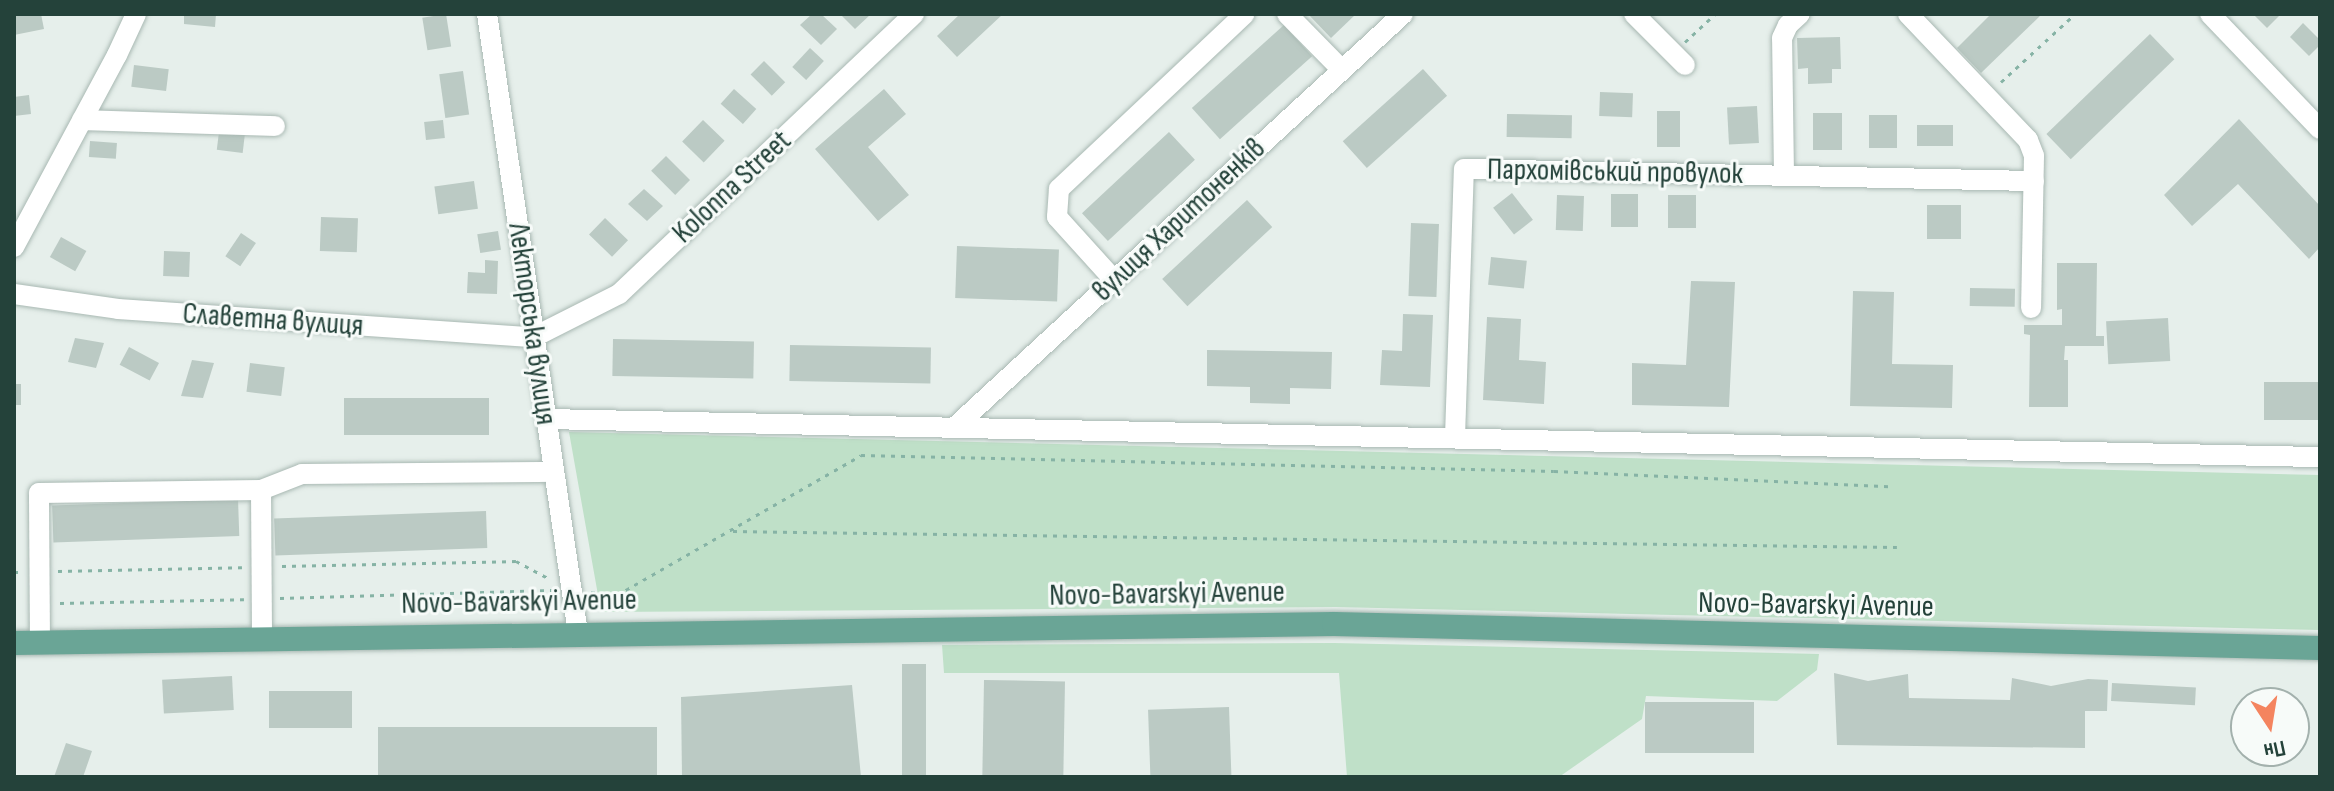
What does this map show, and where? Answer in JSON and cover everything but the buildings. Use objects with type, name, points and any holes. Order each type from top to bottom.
[{"type":"main road","name":"Novo-Bavarskyi Avenue","points":[[14,643],[1334,624],[2320,648]]},
{"type":"street","points":[[14,247],[136,14]]},
{"type":"street","name":"Лекторська вулиця","points":[[487,14],[578,633]]},
{"type":"street","name":"Kolonna Street","points":[[534,337],[619,294],[914,14]]},
{"type":"street","points":[[1114,280],[1057,217],[1059,189],[1245,14]]},
{"type":"street","points":[[1287,14],[1342,70]]},
{"type":"street","name":"вулиця Харитоненків","points":[[956,426],[1403,14]]},
{"type":"street","points":[[1634,14],[1679,59]]},
{"type":"street","points":[[1784,176],[1782,38],[1788,25],[1800,14]]},
{"type":"street","points":[[1908,14],[2028,140],[2034,156],[2031,308]]},
{"type":"street","points":[[2210,14],[2320,129]]},
{"type":"street","points":[[82,120],[275,126]]},
{"type":"street","name":"Пархомівський провулок","points":[[1455,437],[1464,169],[2034,181]]},
{"type":"street","name":"Славетна вулиця","points":[[14,294],[118,309],[534,337]]},
{"type":"street","points":[[546,419],[2320,457]]},
{"type":"street","points":[[40,642],[39,493],[261,490],[302,474],[554,472]]},
{"type":"street","points":[[261,490],[262,639]]},
{"type":"path","points":[[1679,59],[1715,14]]},
{"type":"path","points":[[1986,97],[2075,14]]},
{"type":"path","points":[[40,603],[571,590],[617,595],[861,455],[1554,471],[1889,486]]},
{"type":"path","points":[[729,531],[1897,547]]},
{"type":"path","points":[[14,572],[516,561],[571,590]]},
{"type":"path","points":[[610,595],[612,614]]},
{"type":"green space","points":[[569,432],[2320,475],[2320,630],[1336,607],[601,612]]},
{"type":"green space","points":[[1334,643],[1819,654],[1817,670],[1777,701],[1646,696],[1642,719],[1559,777],[1347,777],[1339,673],[944,673],[942,645]]}]
